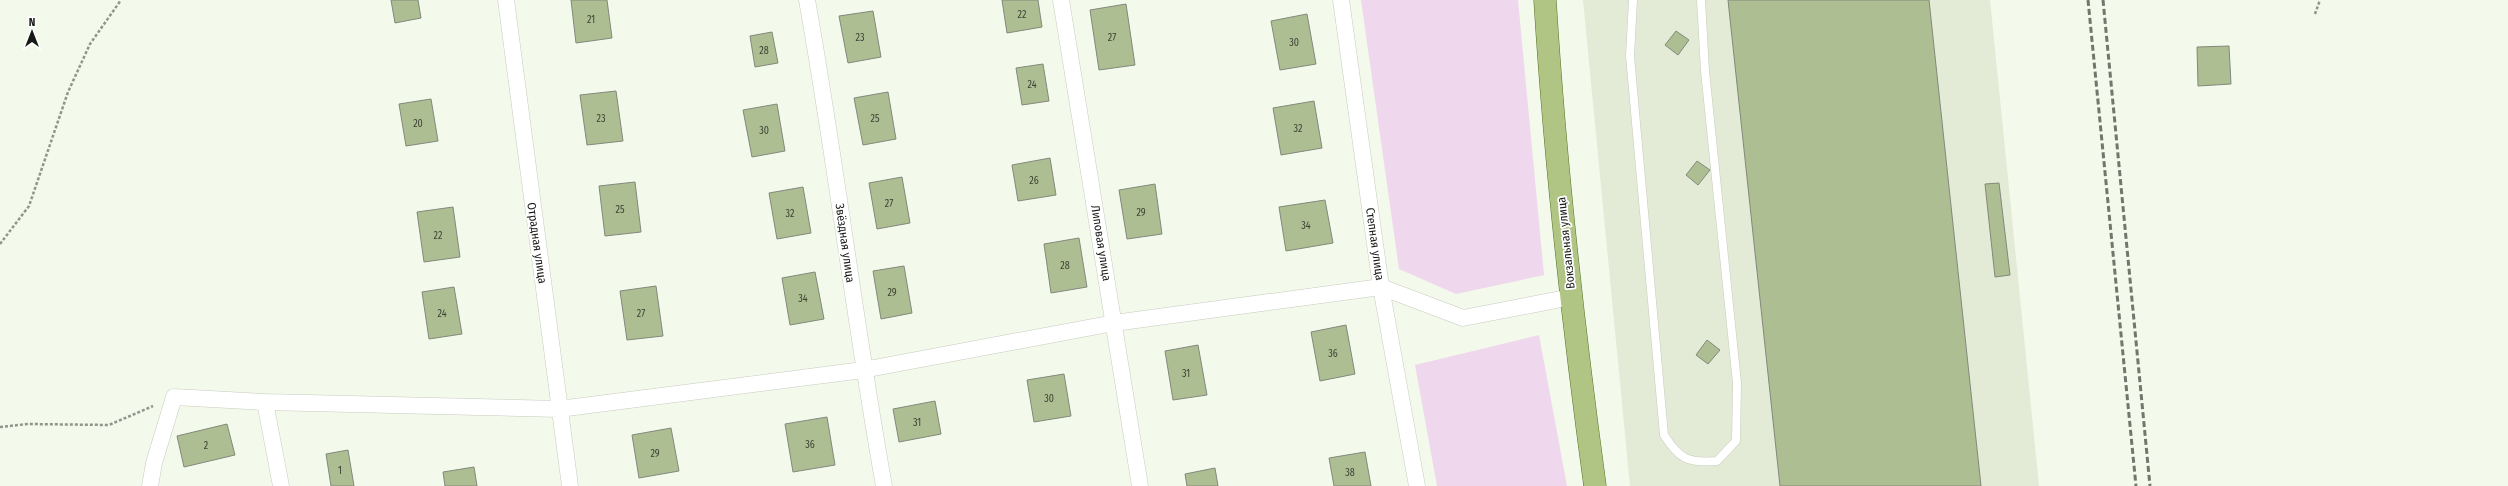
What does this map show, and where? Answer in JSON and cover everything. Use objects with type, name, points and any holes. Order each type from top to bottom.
[{"type":"main road","name":"Вокзальная улица","points":[[1545,0],[1550,79],[1572,297],[1595,486]]},
{"type":"street","name":"Отрадная улица","points":[[506,0],[570,486]]},
{"type":"street","name":"Звёздная улица","points":[[807,0],[820,69],[864,370],[884,486]]},
{"type":"street","name":"Липовая улица","points":[[1061,0],[1140,486]]},
{"type":"street","name":"Степная улица","points":[[1341,0],[1381,287],[1418,486]]},
{"type":"street","points":[[150,486],[154,463],[174,397],[266,402],[559,409],[864,370],[1114,323],[1381,287],[1463,318],[1572,297]]},
{"type":"street","points":[[266,402],[281,486]]},
{"type":"lane","points":[[1634,0],[1630,56],[1664,435],[1674,451],[1693,462],[1717,460],[1736,442],[1737,390],[1705,71],[1701,0]]},
{"type":"path","points":[[0,244],[29,206],[68,92],[90,44],[121,0]]},
{"type":"path","points":[[2315,14],[2320,0]]},
{"type":"path","points":[[0,427],[28,424],[109,425],[174,397]]},
{"type":"shaded area","points":[[1361,0],[1518,0],[1544,275],[1456,294],[1399,269]]},
{"type":"shaded area","points":[[1583,0],[1990,0],[2039,486],[1630,486]]},
{"type":"shaded area","points":[[1539,335],[1567,486],[1437,486],[1415,365]]},
{"type":"building","points":[[391,0],[418,0],[421,18],[395,23]]},
{"type":"building","points":[[571,0],[607,0],[612,38],[576,43]]},
{"type":"building","points":[[1002,0],[1038,0],[1042,27],[1007,33]]},
{"type":"building","points":[[1728,0],[1929,0],[1981,486],[1780,486]]},
{"type":"building","points":[[1126,4],[1135,65],[1099,70],[1090,10]]},
{"type":"building","points":[[873,11],[881,57],[848,63],[839,16]]},
{"type":"building","points":[[1307,14],[1316,64],[1280,70],[1271,21]]},
{"type":"building","points":[[1676,31],[1689,40],[1678,55],[1665,45]]},
{"type":"building","points":[[772,32],[778,63],[755,67],[750,36]]},
{"type":"building","points":[[2229,46],[2231,84],[2198,86],[2197,47]]},
{"type":"building","points":[[1043,64],[1049,101],[1022,105],[1016,68]]},
{"type":"building","points":[[616,91],[623,141],[587,145],[580,95]]},
{"type":"building","points":[[888,92],[896,139],[863,145],[854,98]]},
{"type":"building","points":[[431,99],[438,141],[406,146],[399,104]]},
{"type":"building","points":[[1314,101],[1322,148],[1281,155],[1273,108]]},
{"type":"building","points":[[777,104],[785,151],[752,157],[743,110]]},
{"type":"building","points":[[1050,158],[1056,195],[1018,201],[1012,165]]},
{"type":"building","points":[[1697,161],[1710,170],[1698,185],[1686,175]]},
{"type":"building","points":[[902,177],[910,223],[877,229],[869,183]]},
{"type":"building","points":[[635,182],[641,232],[605,236],[599,186]]},
{"type":"building","points":[[1999,183],[2010,275],[1995,277],[1985,184]]},
{"type":"building","points":[[1155,184],[1162,234],[1127,239],[1119,190]]},
{"type":"building","points":[[803,187],[811,233],[777,239],[769,193]]},
{"type":"building","points":[[1325,200],[1333,243],[1286,251],[1279,207]]},
{"type":"building","points":[[453,207],[460,257],[424,262],[417,212]]},
{"type":"building","points":[[1079,238],[1087,287],[1051,293],[1044,244]]},
{"type":"building","points":[[904,266],[912,313],[881,319],[873,271]]},
{"type":"building","points":[[815,272],[824,319],[790,325],[782,278]]},
{"type":"building","points":[[656,286],[663,336],[627,340],[620,291]]},
{"type":"building","points":[[454,287],[462,334],[429,339],[422,292]]},
{"type":"building","points":[[1346,325],[1355,374],[1320,381],[1311,332]]},
{"type":"building","points":[[1707,340],[1720,350],[1708,364],[1696,355]]},
{"type":"building","points":[[1198,345],[1207,395],[1173,400],[1165,351]]},
{"type":"building","points":[[1064,374],[1071,416],[1034,422],[1027,380]]},
{"type":"building","points":[[935,401],[941,434],[899,442],[893,409]]},
{"type":"building","points":[[827,417],[835,465],[793,472],[785,424]]},
{"type":"building","points":[[227,424],[235,455],[184,467],[177,436]]},
{"type":"building","points":[[671,428],[679,471],[639,478],[632,435]]},
{"type":"building","points":[[348,450],[354,486],[331,486],[326,454]]},
{"type":"building","points":[[1365,452],[1371,486],[1334,486],[1329,458]]},
{"type":"building","points":[[474,467],[477,486],[445,486],[443,472]]},
{"type":"building","points":[[1215,468],[1218,486],[1187,486],[1185,474]]},
{"type":"railway","points":[[2088,0],[2136,486]]},
{"type":"railway","points":[[2103,0],[2150,486]]}]
